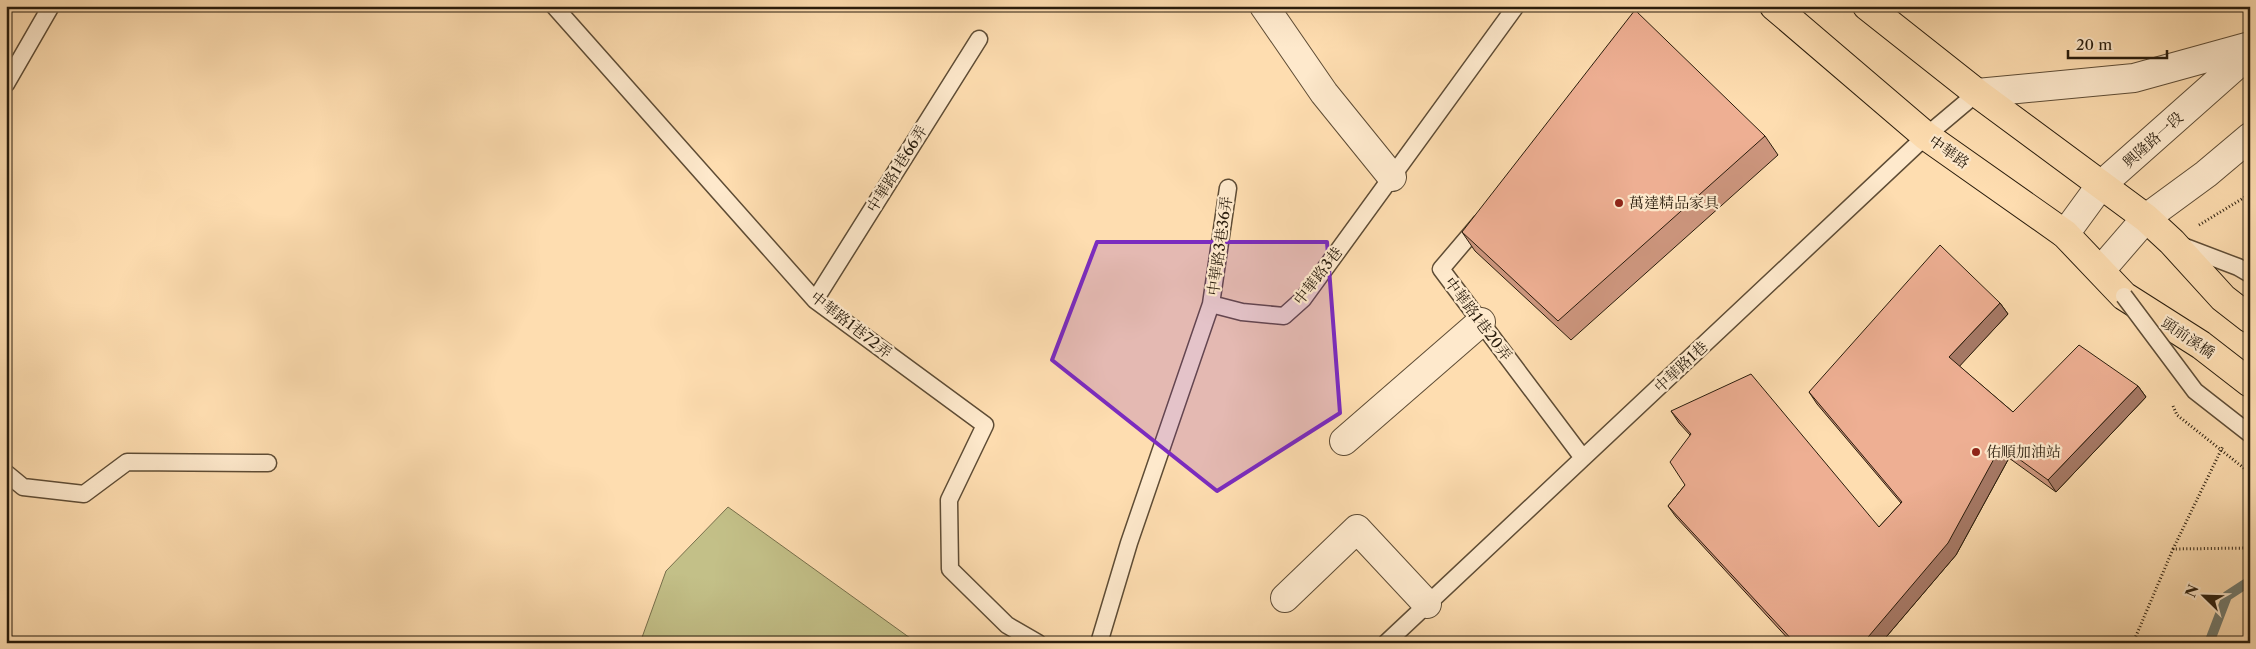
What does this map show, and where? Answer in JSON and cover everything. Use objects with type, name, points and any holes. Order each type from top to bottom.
[{"type":"main road","name":"中華路","points":[[1774,6],[1926,136],[2065,234],[2124,296]]},
{"type":"main road","points":[[1867,6],[1977,93],[2100,186],[2146,218],[2172,242],[2223,298],[2250,318]]},
{"type":"main road","name":"頭前溪橋","points":[[2124,296],[2201,345],[2250,383]]},
{"type":"street","points":[[1264,6],[1324,92],[1392,177]]},
{"type":"street","points":[[1977,93],[2134,78],[2250,46]]},
{"type":"street","name":"興隆路一段","points":[[2065,234],[2100,186],[2250,53]]},
{"type":"street","points":[[2101,270],[2146,218],[2206,174],[2250,137]]},
{"type":"street","points":[[1344,441],[1481,322]]},
{"type":"street","points":[[1284,598],[1357,529],[1427,604]]},
{"type":"lane","points":[[6,84],[51,6]]},
{"type":"lane","name":"中華路1巷72弄","points":[[554,6],[815,300],[985,426],[949,500],[950,569],[1007,625],[1038,643]]},
{"type":"lane","name":"中華路3巷","points":[[1212,304],[1242,312],[1284,316],[1303,299],[1516,6]]},
{"type":"lane","name":"中華路1巷66弄","points":[[815,300],[979,39]]},
{"type":"lane","name":"中華路1巷","points":[[1386,643],[1926,136],[1977,93]]},
{"type":"lane","name":"中華路3巷36弄","points":[[1212,304],[1228,188]]},
{"type":"lane","name":"中華路1巷20弄","points":[[1490,210],[1441,269],[1583,458]]},
{"type":"lane","points":[[2172,242],[2238,267],[2250,274]]},
{"type":"lane","points":[[2124,296],[2195,391],[2250,434]]},
{"type":"lane","points":[[1100,643],[1129,543],[1212,304]]},
{"type":"lane","points":[[6,473],[22,487],[84,494],[127,462],[268,463]]},
{"type":"path","points":[[2172,242],[2250,194]]},
{"type":"path","points":[[2133,643],[2173,549],[2224,443]]},
{"type":"path","points":[[2173,549],[2250,548]]},
{"type":"highlighted area","points":[[1097,242],[1327,242],[1340,413],[1217,491],[1052,360]]},
{"type":"shaded area","points":[[728,507],[917,643],[640,643],[666,571]]},
{"type":"building","name":"萬達精品家具","points":[[1635,10],[1765,136],[1558,321],[1462,232]]},
{"type":"building","name":"佑順加油站","points":[[1940,245],[2000,303],[1949,357],[2013,412],[2079,345],[2138,386],[2048,480],[2001,446],[1948,543],[1863,643],[1795,643],[1668,506],[1685,485],[1670,462],[1691,434],[1671,411],[1751,374],[1879,527],[1902,502],[1809,392]]},
{"type":"waterway","points":[[2209,643],[2227,596],[2250,581]]},
{"type":"place","name":"萬達精品家具","points":[[1619,203]]},
{"type":"place","name":"佑順加油站","points":[[1976,452]]}]
